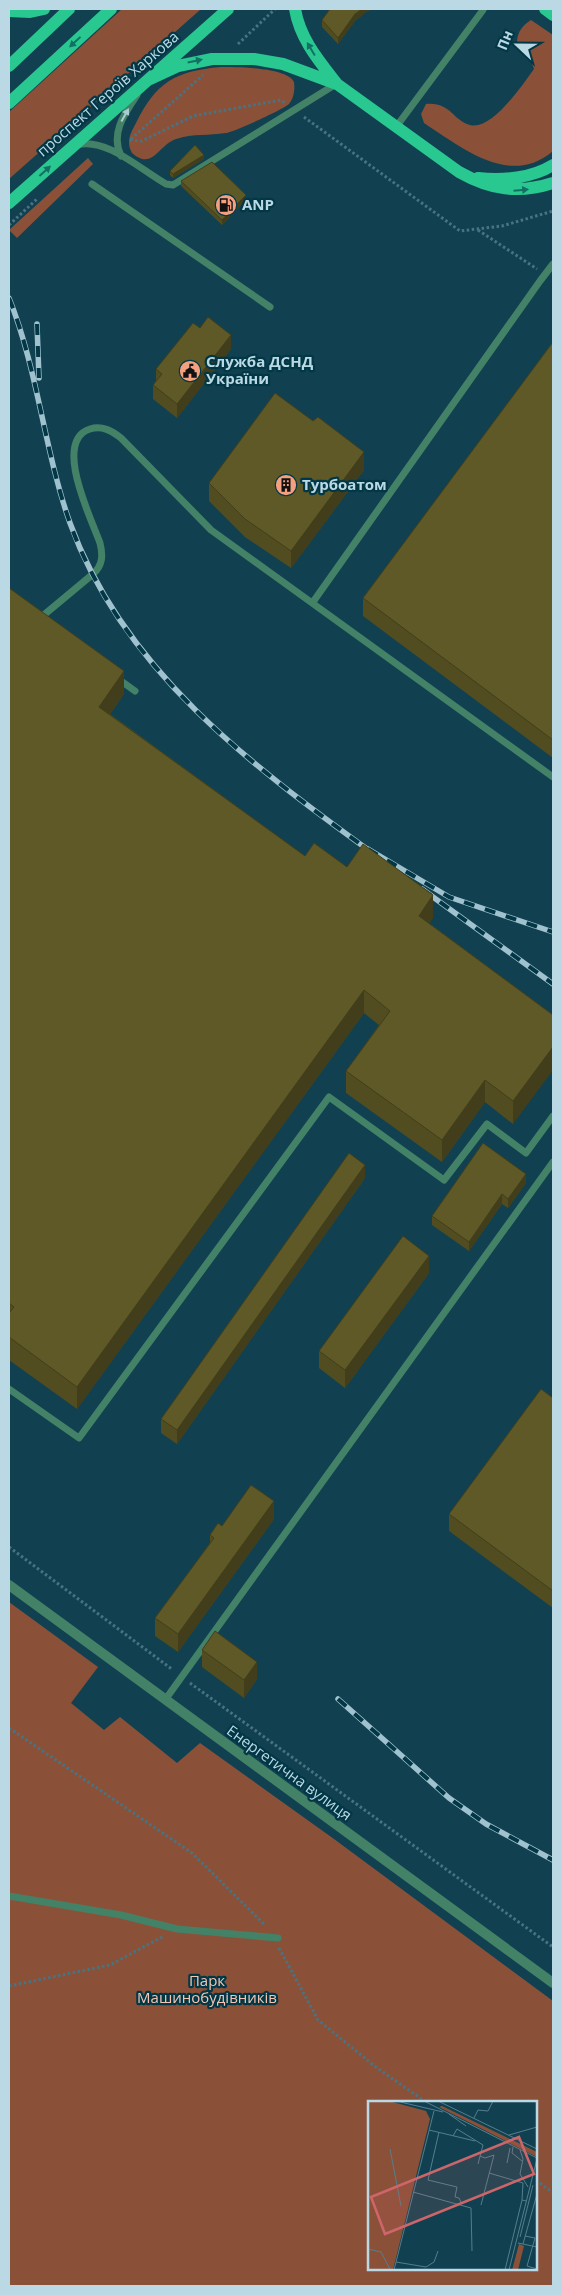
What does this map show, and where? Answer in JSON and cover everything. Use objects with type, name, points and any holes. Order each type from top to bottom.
[{"type":"main road","points":[[9,11],[30,12],[44,9]]},
{"type":"main road","points":[[9,66],[69,9]]},
{"type":"main road","points":[[9,103],[111,9]]},
{"type":"main road","name":"проспект Героїв Харкова","points":[[9,203],[228,9]]},
{"type":"main road","points":[[296,9],[300,29],[308,45],[337,84]]},
{"type":"main road","points":[[545,9],[553,15]]},
{"type":"main road","points":[[150,79],[188,63],[212,58],[237,58],[283,64],[337,84],[458,172],[486,186],[508,190],[525,190],[553,183]]},
{"type":"main road","points":[[458,172],[479,178],[498,179],[532,174],[553,165]]},
{"type":"street","name":"Енергетична вулиця","points":[[9,1585],[553,1983]]},
{"type":"lane","points":[[396,127],[483,10]]},
{"type":"lane","points":[[121,156],[117,146],[118,132],[124,116],[150,79]]},
{"type":"lane","points":[[70,148],[83,144],[95,144],[121,156],[166,184],[176,184],[337,84]]},
{"type":"lane","points":[[92,184],[270,307]]},
{"type":"lane","points":[[313,602],[553,264]]},
{"type":"lane","points":[[36,621],[97,570],[102,559],[100,543],[78,485],[74,466],[74,454],[81,436],[86,431],[95,428],[113,432],[122,438],[211,530],[553,777]]},
{"type":"lane","points":[[29,616],[44,626]]},
{"type":"lane","points":[[112,675],[135,691]]},
{"type":"lane","points":[[9,1388],[79,1438],[329,1096],[444,1180],[487,1124],[526,1153],[553,1116]]},
{"type":"lane","points":[[165,1700],[553,1162]]},
{"type":"lane","points":[[9,1896],[122,1915],[178,1929],[277,1939]]},
{"type":"path","points":[[117,146],[130,140],[142,141],[193,116],[281,100],[460,231],[522,222],[553,211]]},
{"type":"path","points":[[9,225],[44,193]]},
{"type":"path","points":[[477,229],[545,274]]},
{"type":"path","points":[[9,1547],[182,1677],[553,1947]]},
{"type":"path","points":[[9,1728],[192,1853],[277,1939],[318,2020],[377,2068],[425,2101]]},
{"type":"path","points":[[9,1986],[110,1965],[178,1929]]},
{"type":"path","points":[[537,2181],[553,2193]]},
{"type":"green space","points":[[122,9],[201,9],[9,179],[9,112]]},
{"type":"green space","points":[[531,20],[553,35],[553,151],[537,161],[520,166],[503,165],[486,160],[470,152],[424,123],[421,114],[426,104],[434,104],[446,108],[464,123],[470,125],[479,125],[497,114],[515,95],[534,69],[530,58],[517,41],[521,29]]},
{"type":"green space","points":[[221,67],[260,69],[282,73],[294,82],[292,99],[289,104],[278,110],[231,132],[176,139],[150,158],[139,158],[132,153],[129,142],[132,131],[143,109],[159,89],[179,76]]},
{"type":"green space","points":[[88,158],[93,164],[17,238],[9,230]]},
{"type":"green space","name":"Парк Машинобудівників","points":[[9,1602],[98,1667],[71,1703],[104,1730],[120,1717],[177,1763],[200,1743],[334,1839],[553,2001],[553,2286],[9,2286]]},
{"type":"building","points":[[330,9],[362,9],[355,14],[338,38],[322,20]]},
{"type":"building","points":[[195,145],[204,155],[173,174],[170,171]]},
{"type":"building","points":[[212,162],[246,195],[222,220],[181,181]]},
{"type":"building","name":"Служба ДСНД України","points":[[208,317],[231,335],[177,404],[153,385],[162,374],[156,369],[193,323],[200,328]]},
{"type":"building","points":[[553,342],[553,740],[363,598]]},
{"type":"building","name":"Турбоатом","points":[[275,393],[313,421],[318,417],[364,452],[291,551],[245,519],[209,483]]},
{"type":"building","points":[[9,588],[124,671],[99,707],[305,856],[314,843],[347,867],[363,844],[433,895],[419,916],[553,1015],[553,1047],[513,1101],[485,1080],[442,1140],[346,1071],[390,1011],[364,990],[77,1387],[9,1337],[9,1313],[14,1307],[9,1303]]},
{"type":"building","points":[[483,1143],[526,1174],[508,1199],[502,1194],[469,1242],[432,1216]]},
{"type":"building","points":[[349,1153],[365,1165],[177,1430],[161,1419]]},
{"type":"building","points":[[403,1236],[429,1256],[345,1370],[319,1351]]},
{"type":"building","points":[[541,1389],[553,1398],[553,1591],[449,1514]]},
{"type":"building","points":[[251,1485],[274,1501],[178,1634],[155,1618],[214,1538],[210,1535],[218,1523],[222,1526]]},
{"type":"building","points":[[215,1631],[257,1662],[244,1680],[202,1650]]},
{"type":"railway","points":[[9,298],[27,353],[61,495],[70,523],[93,576],[123,624],[157,669],[196,711],[282,786],[374,854]]},
{"type":"railway","points":[[37,324],[39,378]]},
{"type":"railway","points":[[368,849],[449,897],[553,932]]},
{"type":"railway","points":[[422,889],[553,984]]},
{"type":"railway","points":[[338,1699],[449,1798],[486,1824],[553,1860]]},
{"type":"place","name":"ANP","points":[[226,205]]},
{"type":"place","name":"Служба ДСНД України","points":[[190,371]]},
{"type":"place","name":"Турбоатом","points":[[286,485]]}]
